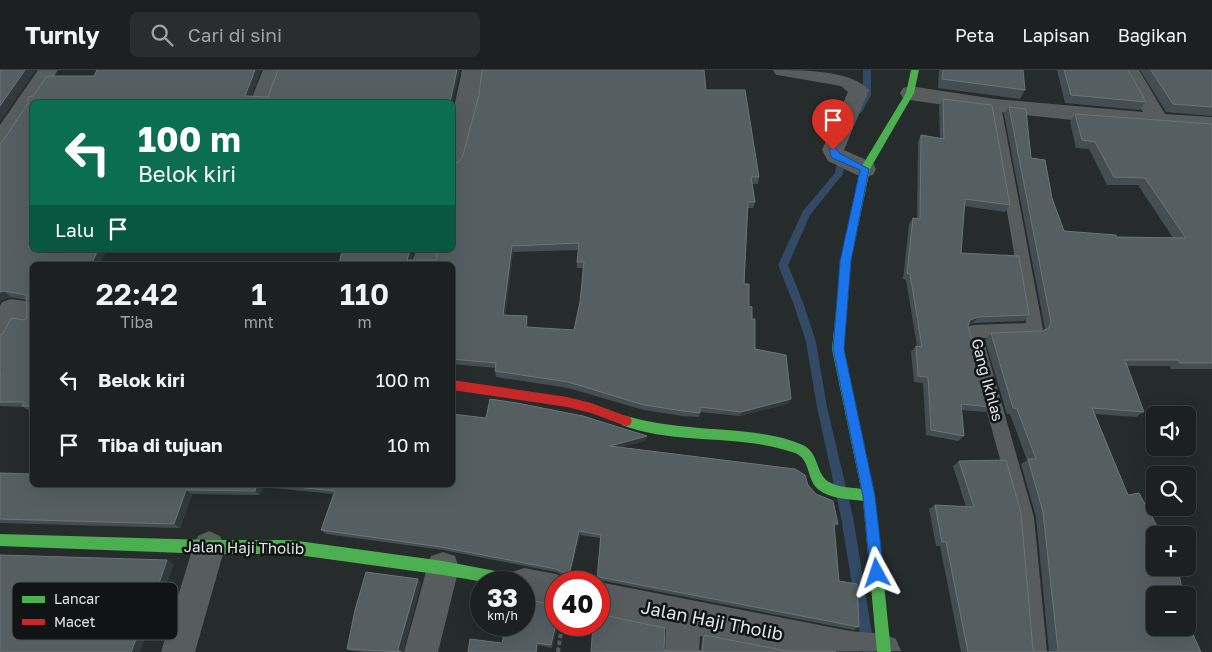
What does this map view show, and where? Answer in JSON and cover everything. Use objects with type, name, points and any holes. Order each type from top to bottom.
[{"type":"street","points":[[0,142],[48,70]]},
{"type":"street","points":[[261,100],[273,70]]},
{"type":"street","points":[[455,149],[467,102],[472,70]]},
{"type":"street","points":[[783,70],[847,80],[859,90],[833,150],[850,162]]},
{"type":"street","points":[[874,650],[869,496],[838,349],[846,261],[850,162],[910,93],[914,70]]},
{"type":"street","points":[[1129,70],[1159,120]]},
{"type":"street","points":[[910,93],[995,106],[1212,124]]},
{"type":"street","points":[[455,385],[548,399],[586,407],[644,426],[765,440],[790,445],[802,449],[812,459],[819,480],[825,486],[869,496]]},
{"type":"street","name":"Jalan Haji Tholib","points":[[0,540],[209,547],[290,547],[470,573]]},
{"type":"street","points":[[178,652],[209,547]]},
{"type":"street","points":[[421,652],[443,568]]},
{"type":"street","name":"Jalan Haji Tholib","points":[[610,601],[874,650]]},
{"type":"street","points":[[682,652],[683,616]]},
{"type":"lane","name":"Gang Ikhlas","points":[[995,106],[1035,329],[973,332],[1025,517],[1037,652]]},
{"type":"path","points":[[558,652],[560,636]]},
{"type":"building","points":[[0,70],[25,70],[0,106]]},
{"type":"building","points":[[97,70],[255,70],[245,96],[268,97],[278,70],[457,70],[450,100],[30,100],[30,252],[97,252],[92,262],[30,262],[30,406],[22,406],[24,402],[0,402],[0,335],[3,334],[11,318],[24,320],[27,318],[26,295],[0,292],[0,143],[28,103],[28,97],[33,96],[47,76],[94,76]]},
{"type":"building","points":[[482,70],[704,70],[706,90],[745,90],[759,177],[751,177],[755,202],[748,202],[744,284],[749,284],[749,306],[752,307],[752,319],[755,319],[755,349],[786,355],[791,399],[741,412],[700,407],[700,413],[683,411],[644,405],[568,382],[495,371],[496,363],[455,359],[455,262],[340,262],[342,252],[409,252],[407,260],[436,260],[438,252],[455,252],[455,163],[459,162],[463,155],[479,95]],"holes":[[[579,243],[577,262],[584,262],[580,302],[574,330],[526,327],[527,316],[503,315],[512,246]]]},
{"type":"building","points":[[943,70],[1023,70],[1025,90],[942,79]]},
{"type":"building","points":[[1064,70],[1128,70],[1146,102],[1071,95]]},
{"type":"building","points":[[1151,70],[1212,70],[1212,107],[1173,104]]},
{"type":"building","points":[[943,99],[992,105],[1010,205],[965,199],[961,253],[1019,256],[1029,315],[978,317],[970,320],[968,326],[991,407],[961,404],[964,436],[931,430],[928,377],[918,376],[916,346],[922,347],[910,274],[907,273],[913,218],[920,219],[921,135],[944,139]]},
{"type":"building","points":[[1009,107],[1026,109],[1031,158],[1045,160],[1052,198],[1064,231],[1116,235],[1117,237],[1186,238],[1145,178],[1114,177],[1095,142],[1082,140],[1075,114],[1212,124],[1212,363],[1180,363],[1178,360],[1125,360],[1144,412],[1092,408],[1128,495],[1139,493],[1146,506],[1146,516],[1152,516],[1157,526],[1146,526],[1146,576],[1179,576],[1181,586],[1146,586],[1146,636],[1194,636],[1201,652],[1056,652],[1058,650],[1043,512],[1028,459],[1036,459],[1017,409],[1013,408],[991,333],[1042,331],[1049,328],[1051,322]]},
{"type":"building","points":[[490,399],[517,403],[583,416],[647,436],[610,446],[795,469],[805,475],[808,485],[816,494],[833,501],[838,524],[834,524],[839,581],[857,584],[859,627],[610,579],[610,571],[598,571],[601,535],[579,531],[570,571],[560,571],[441,547],[321,530],[335,491],[296,487],[455,487],[455,414],[486,418]]},
{"type":"building","points":[[1006,460],[1021,513],[1033,650],[1035,652],[968,652],[946,542],[942,542],[935,505],[974,507],[959,461]]},
{"type":"building","points":[[0,473],[30,474],[30,487],[256,487],[255,491],[186,490],[174,524],[0,519]]},
{"type":"building","points":[[0,555],[167,560],[159,582],[12,582],[12,640],[136,640],[131,652],[0,652]]},
{"type":"building","points":[[366,572],[418,579],[398,649],[400,652],[347,649],[355,610]]},
{"type":"building","points":[[535,601],[545,603],[545,636],[553,636],[551,645],[537,643],[536,652],[468,652],[470,639],[502,643],[504,636],[535,636]]},
{"type":"building","points":[[610,616],[665,628],[664,649],[666,651],[702,651],[704,635],[787,651],[835,651],[835,652],[591,652],[592,636],[610,636]]},
{"type":"waterway","points":[[859,110],[867,95],[867,70]]},
{"type":"waterway","points":[[843,154],[839,174],[806,213],[783,265],[811,342],[822,407],[847,517],[869,652]]},
{"type":"traffic: fast","points":[[884,652],[869,496],[838,349],[846,261],[865,169],[910,93],[915,70]]},
{"type":"traffic: fast","points":[[626,421],[668,431],[754,438],[796,448],[808,455],[819,482],[824,486],[840,492],[869,496]]},
{"type":"traffic: fast","points":[[0,540],[209,547],[291,547],[470,573]]},
{"type":"traffic: jam","points":[[455,385],[567,402],[591,408],[626,421]]},
{"type":"route","points":[[833,150],[836,156],[865,169],[846,261],[838,349],[869,496],[877,573]]}]
